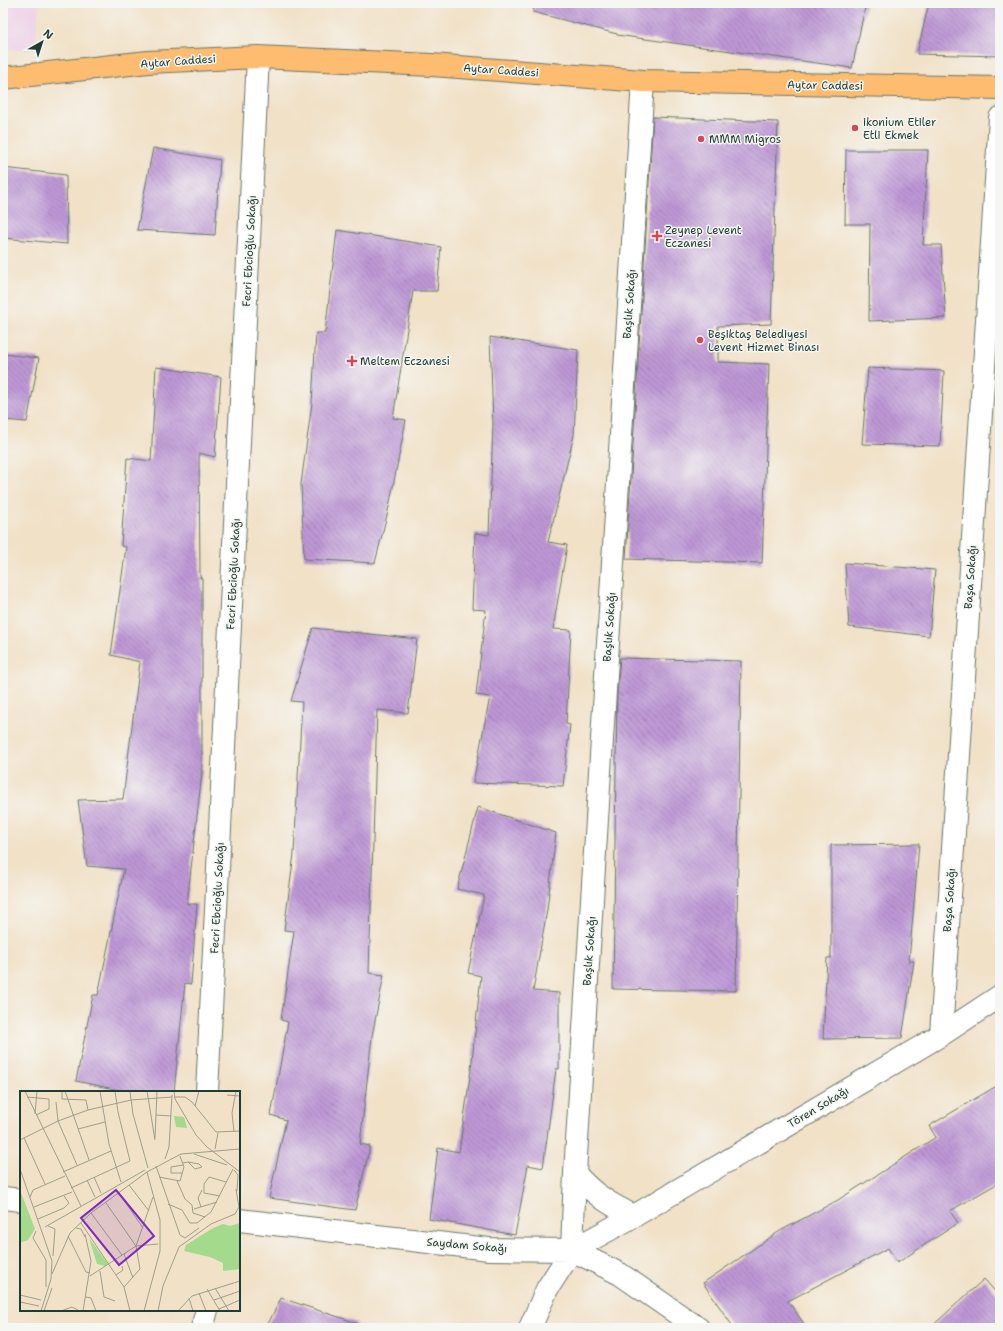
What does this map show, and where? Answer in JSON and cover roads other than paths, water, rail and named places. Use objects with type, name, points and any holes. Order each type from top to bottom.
[{"type":"main road","name":"Aytar Caddesi","points":[[3,78],[148,62],[258,56],[432,65],[644,81],[1000,88]]},
{"type":"street","name":"Fecri Ebcioğlu Sokağı","points":[[207,1091],[258,56]]},
{"type":"street","name":"Başlık Sokağı","points":[[572,1250],[575,1173],[644,81]]},
{"type":"street","name":"Başa Sokağı","points":[[940,1035],[1000,118]]},
{"type":"street","name":"Tören Sokağı","points":[[572,1250],[634,1216],[940,1035],[1000,996]]},
{"type":"street","points":[[575,1173],[587,1188],[610,1204],[634,1216]]},
{"type":"street","points":[[3,1198],[20,1200]]},
{"type":"street","name":"Saydam Sokağı","points":[[240,1220],[489,1250],[572,1250],[620,1274],[698,1328]]},
{"type":"street","points":[[530,1328],[547,1289],[572,1250]]},
{"type":"street","points":[[202,1328],[207,1311]]},
{"type":"place","name":"ikonium Etiler Etli Ekmek","points":[[855,128]]},
{"type":"place","name":"MMM Migros","points":[[701,139]]},
{"type":"place","name":"Zeynep Levent Eczanesi","points":[[657,236]]},
{"type":"place","name":"Beşiktaş Belediyesi Levent Hizmet Binası","points":[[700,340]]},
{"type":"place","name":"Meltem Eczanesi","points":[[352,361]]}]
